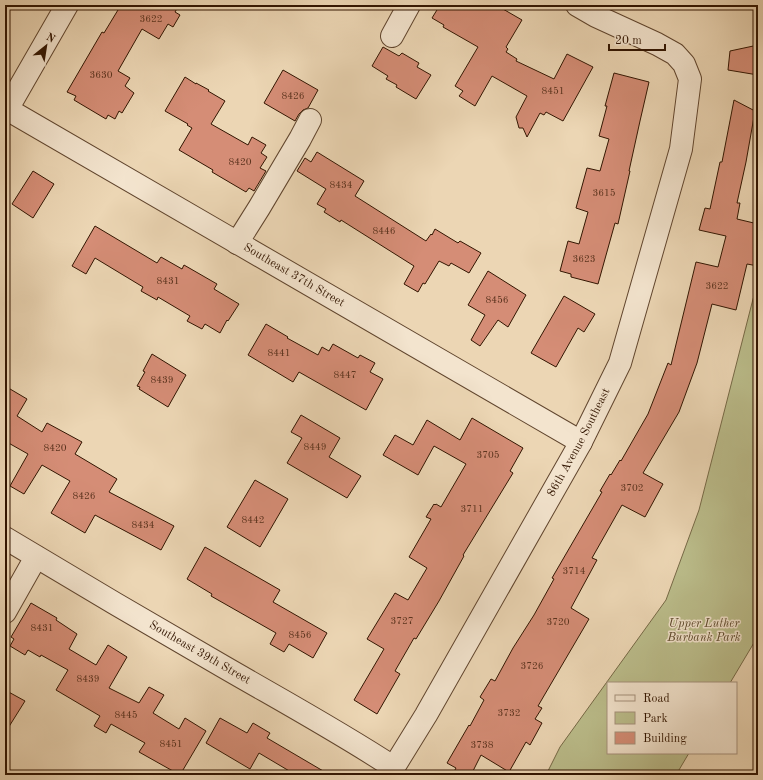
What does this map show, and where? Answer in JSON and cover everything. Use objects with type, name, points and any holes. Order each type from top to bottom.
[{"type":"street","points":[[6,110],[67,5]]},
{"type":"street","points":[[392,36],[409,5]]},
{"type":"street","name":"86th Avenue Southeast","points":[[391,771],[426,715],[581,442],[620,363],[681,149],[690,79],[684,64],[676,54],[596,16],[577,5]]},
{"type":"street","name":"Southeast 37th Street","points":[[6,110],[581,442]]},
{"type":"street","points":[[237,243],[310,120]]},
{"type":"street","name":"Southeast 39th Street","points":[[5,538],[141,619],[355,742],[391,771]]},
{"type":"street","points":[[5,612],[36,557]]},
{"type":"green space","name":"Upper Luther Burbank Park","points":[[758,284],[758,636],[731,682],[607,682],[607,754],[688,754],[676,775],[546,775],[560,747],[666,600],[699,510]]},
{"type":"building","points":[[121,5],[179,5],[175,12],[180,15],[173,27],[168,24],[159,39],[142,29],[118,71],[130,78],[125,86],[134,93],[122,113],[119,111],[115,119],[108,115],[106,119],[74,100],[76,96],[67,92],[102,32],[104,33]]},
{"type":"building","points":[[440,5],[496,5],[522,20],[506,47],[508,49],[506,52],[517,59],[516,61],[554,79],[567,54],[593,67],[563,121],[546,112],[544,115],[540,113],[527,137],[523,128],[519,128],[516,117],[527,96],[492,76],[475,106],[459,96],[463,91],[455,86],[478,47],[443,27],[444,25],[432,18]]},
{"type":"building","points":[[758,45],[758,75],[728,70],[730,51]]},
{"type":"building","points":[[383,47],[399,56],[402,53],[419,63],[417,67],[431,75],[416,99],[396,87],[397,85],[386,79],[388,76],[372,66]]},
{"type":"building","points":[[283,70],[318,90],[308,108],[299,114],[295,121],[264,103]]},
{"type":"building","points":[[614,73],[649,82],[618,224],[615,223],[598,284],[571,277],[571,274],[560,271],[568,241],[579,244],[588,212],[576,208],[587,168],[600,171],[609,139],[599,136]]},
{"type":"building","points":[[185,77],[209,90],[208,91],[225,101],[211,124],[248,145],[252,137],[266,145],[261,153],[267,157],[260,168],[266,171],[254,191],[249,188],[246,192],[179,150],[192,128],[187,125],[188,124],[165,111]]},
{"type":"building","points":[[734,100],[755,111],[737,203],[740,203],[737,219],[758,224],[758,266],[747,264],[736,310],[712,304],[697,363],[679,412],[643,473],[663,484],[645,517],[622,505],[592,558],[597,560],[571,608],[589,619],[538,706],[542,708],[535,719],[542,723],[530,745],[526,742],[509,772],[481,755],[471,775],[452,775],[456,768],[447,763],[484,700],[480,697],[491,679],[495,681],[554,579],[552,578],[602,492],[600,491],[610,474],[611,475],[620,460],[621,461],[648,414],[668,363],[671,365],[696,262],[718,267],[726,236],[699,230],[705,208],[710,209],[720,162],[722,162]]},
{"type":"building","points":[[317,152],[364,181],[355,196],[426,241],[435,229],[458,243],[460,241],[481,253],[469,273],[451,263],[449,266],[439,261],[425,284],[423,283],[418,292],[404,284],[414,266],[341,220],[340,222],[324,212],[326,209],[317,204],[326,189],[297,171],[305,158],[311,162]]},
{"type":"building","points":[[33,171],[54,184],[33,218],[12,204]]},
{"type":"building","points":[[95,226],[157,263],[161,257],[182,269],[184,265],[217,284],[214,289],[239,304],[228,321],[227,320],[220,333],[205,324],[202,329],[187,321],[190,316],[158,297],[157,300],[141,291],[143,287],[95,258],[86,274],[72,266]]},
{"type":"building","points":[[488,271],[526,295],[508,327],[498,320],[480,346],[471,340],[485,315],[468,305]]},
{"type":"building","points":[[564,296],[595,314],[584,332],[578,328],[556,367],[531,353]]},
{"type":"building","points":[[266,324],[288,337],[287,338],[318,355],[322,347],[329,351],[333,344],[358,358],[360,355],[375,363],[370,372],[383,379],[366,410],[299,372],[293,382],[248,355]]},
{"type":"building","points":[[152,354],[186,375],[168,407],[139,389],[140,387],[137,386],[145,372],[143,371]]},
{"type":"building","points":[[5,386],[27,399],[17,416],[42,432],[47,423],[82,442],[75,454],[117,479],[109,492],[174,526],[161,550],[95,515],[85,533],[51,513],[70,481],[42,465],[24,494],[10,486],[28,454],[5,441]]},
{"type":"building","points":[[301,415],[340,438],[329,457],[361,476],[347,498],[287,463],[302,438],[291,432]]},
{"type":"building","points":[[472,418],[523,448],[510,471],[513,473],[463,555],[464,556],[439,601],[416,639],[414,638],[395,671],[400,674],[377,714],[354,700],[384,649],[367,639],[395,593],[408,600],[427,568],[409,557],[431,519],[426,517],[434,504],[441,507],[466,464],[434,446],[418,475],[383,455],[395,435],[413,445],[427,420],[460,440]]},
{"type":"building","points":[[255,480],[288,499],[260,547],[227,527]]},
{"type":"building","points":[[205,547],[280,590],[273,602],[327,633],[313,658],[289,644],[284,652],[270,644],[276,633],[211,596],[212,594],[187,579]]},
{"type":"building","points":[[31,603],[57,618],[56,620],[77,634],[69,649],[96,665],[108,645],[127,657],[109,688],[139,703],[149,687],[164,695],[153,713],[179,729],[185,718],[206,731],[180,775],[139,752],[145,743],[111,724],[106,733],[94,726],[100,716],[56,690],[68,670],[41,655],[40,657],[28,650],[25,655],[10,646],[14,639],[11,637]]},
{"type":"building","points":[[5,690],[25,701],[5,733]]},
{"type":"building","points":[[220,718],[247,733],[253,723],[270,733],[267,738],[330,775],[296,775],[259,753],[250,769],[206,743]]}]
